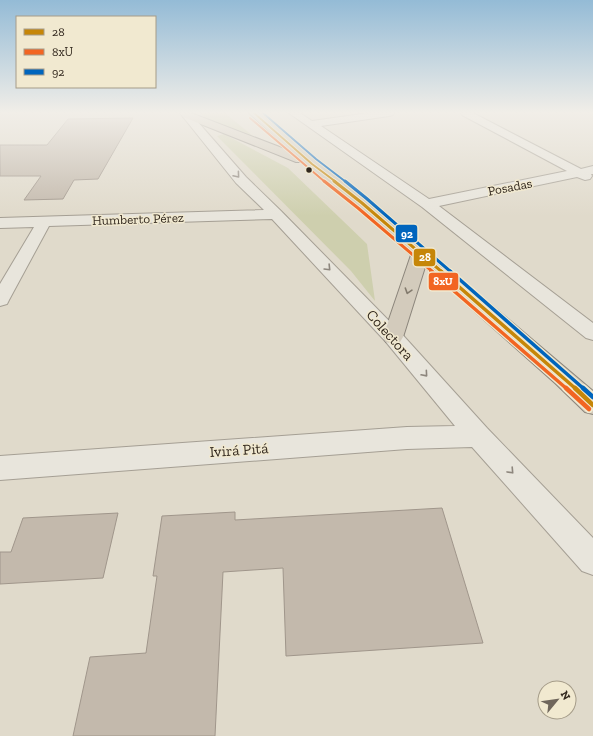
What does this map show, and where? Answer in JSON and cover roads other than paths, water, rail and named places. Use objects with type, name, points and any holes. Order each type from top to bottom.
[{"type":"highway","points":[[270,147],[312,164]]},
{"type":"highway","points":[[293,147],[362,203],[563,377],[593,405]]},
{"type":"highway","points":[[393,337],[420,254]]},
{"type":"street","name":"Colectora","points":[[214,147],[241,180],[276,214],[393,337],[478,436],[593,560]]},
{"type":"street","points":[[346,147],[427,204],[593,333]]},
{"type":"street","points":[[531,147],[593,180]]},
{"type":"street","name":"Posadas","points":[[427,204],[593,170]]},
{"type":"street","name":"Humberto Pérez","points":[[0,223],[276,214]]},
{"type":"street","points":[[0,300],[44,222]]},
{"type":"street","name":"Ivirá Pitá","points":[[0,468],[408,438],[478,436]]}]
